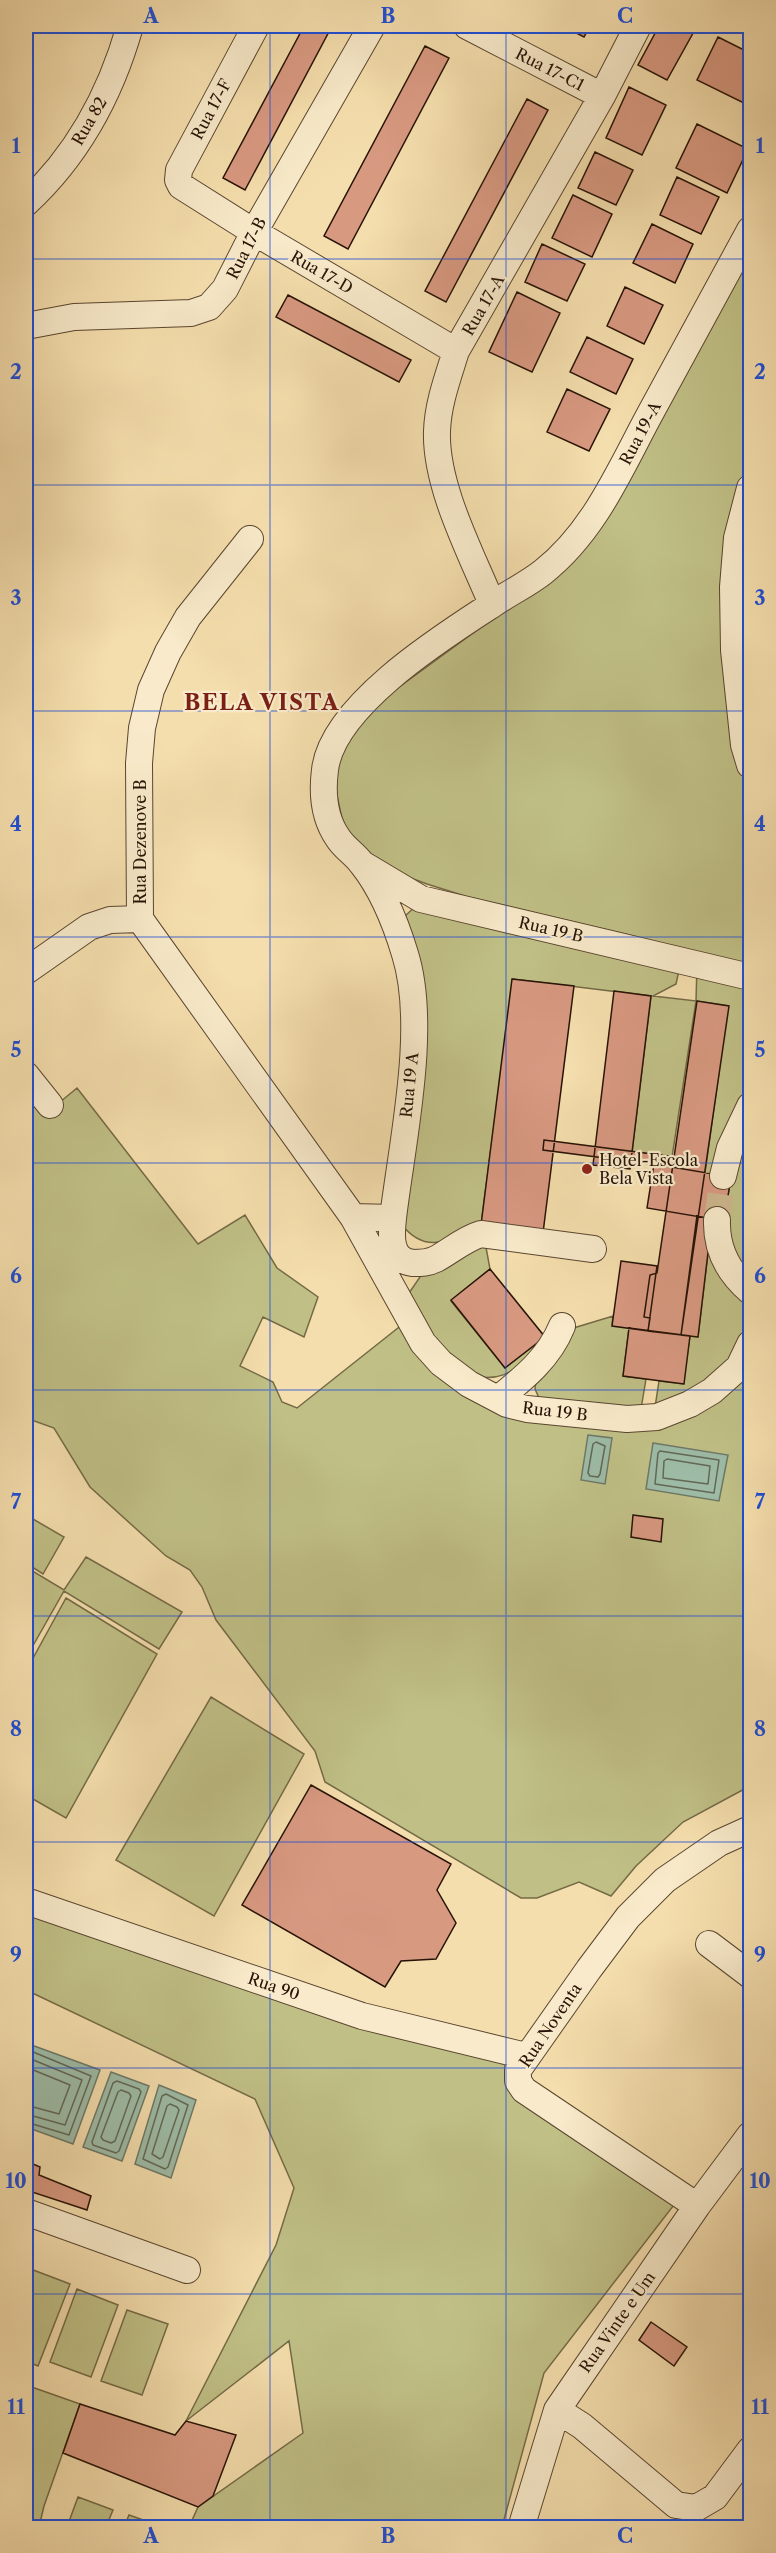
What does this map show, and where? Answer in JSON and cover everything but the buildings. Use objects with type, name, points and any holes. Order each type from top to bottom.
[{"type":"street","name":"Rua 82","points":[[26,202],[66,159],[89,124],[116,69],[130,26]]},
{"type":"street","name":"Rua 17-F","points":[[188,192],[178,180],[178,170],[256,26]]},
{"type":"street","name":"Rua 17-B","points":[[26,326],[74,317],[191,313],[209,307],[225,289],[254,232],[372,26]]},
{"type":"street","name":"Rua 17-C1","points":[[467,26],[602,96]]},
{"type":"street","name":"Rua 17-A","points":[[492,604],[442,481],[437,432],[441,397],[456,351],[602,96],[638,26]]},
{"type":"street","name":"Rua 17-D","points":[[188,192],[456,351]]},
{"type":"street","name":"Rua 19-A","points":[[363,864],[337,838],[323,800],[325,766],[334,740],[352,715],[394,673],[492,604],[540,574],[568,551],[602,505],[750,230]]},
{"type":"street","points":[[750,488],[744,538],[733,587],[734,650],[744,745],[750,764]]},
{"type":"street","name":"Rua Dezenove B","points":[[250,539],[188,617],[168,652],[151,690],[142,728],[139,763],[140,920],[353,1217]]},
{"type":"street","name":"Rua 19 B","points":[[363,864],[422,899],[750,977]]},
{"type":"street","name":"Rua 19 A","points":[[363,864],[392,915],[409,970],[414,1005],[412,1061],[393,1218],[392,1244],[396,1254],[408,1262],[428,1262],[466,1239],[480,1234],[593,1249]]},
{"type":"street","points":[[392,915],[422,899]]},
{"type":"street","points":[[26,971],[89,927],[110,920],[140,920]]},
{"type":"street","points":[[26,1075],[50,1105]]},
{"type":"street","points":[[723,1176],[730,1148],[750,1106]]},
{"type":"street","points":[[353,1217],[393,1218]]},
{"type":"street","name":"Rua 19 B","points":[[353,1217],[430,1352],[469,1384],[498,1399],[527,1409],[627,1419],[657,1417],[690,1404],[712,1391],[739,1367],[750,1344]]},
{"type":"street","points":[[717,1220],[717,1239],[724,1260],[750,1291]]},
{"type":"street","points":[[498,1399],[544,1359],[557,1339],[562,1326]]},
{"type":"street","name":"Rua Noventa","points":[[697,2206],[524,2090],[518,2081],[518,2070],[628,1917],[665,1880],[719,1843],[750,1829]]},
{"type":"street","name":"Rua 90","points":[[26,1901],[362,2016],[408,2017],[526,2056]]},
{"type":"street","points":[[709,1944],[750,1975]]},
{"type":"street","name":"Rua Vinte e Um","points":[[521,2528],[557,2410],[697,2206],[750,2135]]},
{"type":"street","points":[[26,2212],[187,2270]]},
{"type":"street","points":[[557,2410],[582,2426],[676,2505],[696,2508],[715,2497],[750,2450]]},
{"type":"green space","points":[[750,250],[750,461],[740,497],[742,775],[750,785],[750,967],[621,933],[468,897],[397,873],[373,860],[355,842],[343,823],[334,782],[337,762],[358,723],[395,690],[577,557],[602,525]]},
{"type":"green space","points":[[417,905],[681,961],[676,984],[653,996],[696,1001],[672,1157],[632,1152],[651,996],[513,979],[481,1225],[440,1242],[421,1240],[412,1235],[402,1225],[405,916]]},
{"type":"green space","points":[[697,965],[750,979],[750,1335],[741,1360],[654,1414],[659,1381],[683,1384],[690,1336],[698,1337],[712,1219],[724,1220],[731,1177],[705,1173],[728,1006],[696,1001]]},
{"type":"green space","points":[[77,1088],[198,1244],[245,1215],[277,1268],[318,1297],[304,1337],[263,1317],[240,1366],[273,1382],[282,1402],[297,1408],[408,1320],[462,1383],[643,1423],[750,1370],[750,1786],[683,1822],[636,1866],[611,1896],[579,1882],[537,1898],[521,1898],[325,1782],[315,1751],[216,1620],[202,1587],[190,1570],[166,1556],[90,1487],[54,1428],[26,1418],[26,1093],[43,1116]]},
{"type":"green space","points":[[485,1242],[490,1269],[451,1301],[505,1368],[545,1337],[554,1334],[520,1365],[509,1372],[485,1378],[452,1369],[409,1293],[422,1274]]},
{"type":"green space","points":[[613,1316],[612,1325],[629,1328],[623,1376],[646,1379],[640,1415],[539,1398],[535,1389],[536,1380],[567,1330]]},
{"type":"green space","points":[[26,1515],[64,1537],[43,1574],[26,1563]]},
{"type":"green space","points":[[86,1557],[182,1612],[159,1649],[64,1591],[26,1658],[26,1567],[64,1590]]},
{"type":"green space","points":[[66,1598],[157,1654],[66,1818],[26,1795],[26,1671]]},
{"type":"green space","points":[[211,1697],[304,1754],[214,1916],[116,1860]]},
{"type":"green space","points":[[26,1898],[503,2055],[510,2090],[677,2201],[544,2373],[502,2527],[189,2527],[198,2507],[303,2433],[289,2341],[186,2421],[276,2245],[294,2188],[255,2099],[26,1990]]},
{"type":"green space","points":[[28,2268],[70,2284],[38,2366],[26,2361],[26,2275]]},
{"type":"green space","points":[[77,2289],[118,2305],[91,2377],[50,2362]]},
{"type":"green space","points":[[127,2310],[168,2324],[142,2395],[101,2381]]},
{"type":"green space","points":[[26,2385],[80,2404],[44,2506],[39,2527],[26,2527]]},
{"type":"green space","points":[[78,2497],[113,2510],[106,2527],[67,2527]]},
{"type":"green space","points":[[129,2515],[163,2527],[124,2527]]},
{"type":"water","points":[[588,1435],[612,1438],[605,1484],[581,1480]]},
{"type":"water","points":[[653,1443],[728,1455],[719,1501],[646,1489]]},
{"type":"water","points":[[26,2043],[100,2070],[73,2144],[26,2127]]},
{"type":"water","points":[[111,2072],[149,2086],[122,2161],[83,2147]]},
{"type":"water","points":[[159,2085],[196,2100],[171,2178],[135,2164]]},
{"type":"tunnel","points":[[717,1220],[723,1176]]},
{"type":"place","name":"Hotel-Escola Bela Vista","points":[[587,1169]]},
{"type":"district","name":"BELA VISTA","points":[[262,702]]}]
